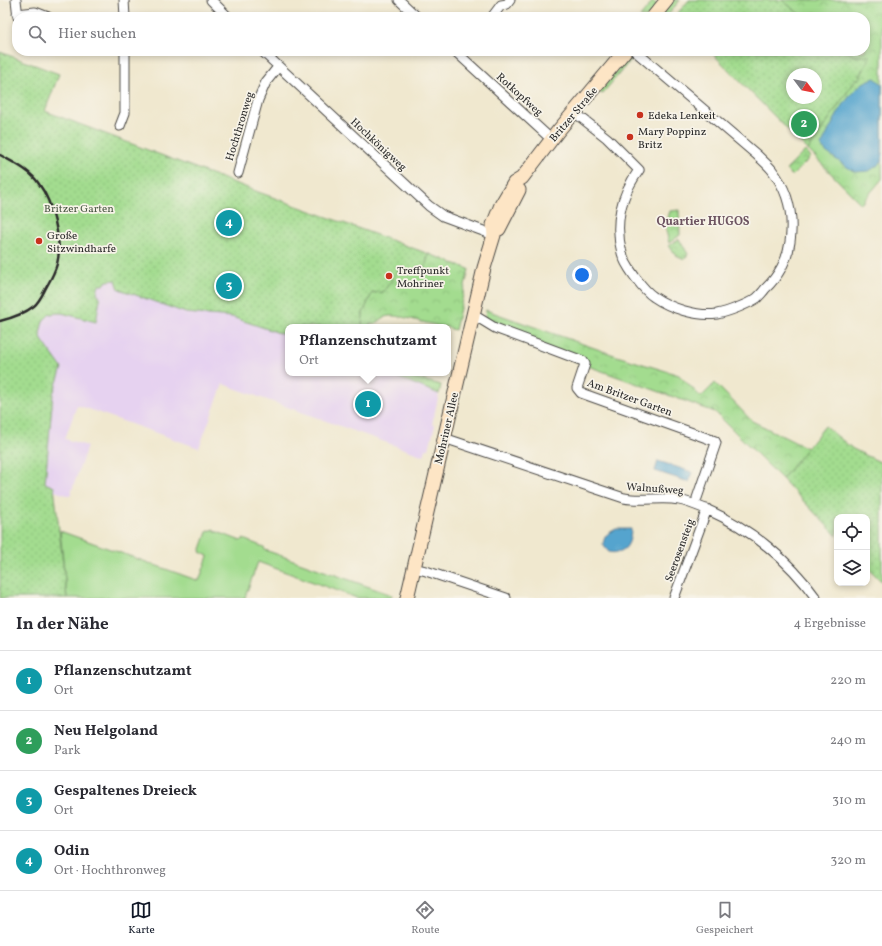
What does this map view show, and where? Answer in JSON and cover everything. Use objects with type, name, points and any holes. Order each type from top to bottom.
[{"type":"main road","points":[[657,12],[667,0]]},
{"type":"main road","name":"Britzer Straße","points":[[494,235],[493,225],[501,205],[514,183],[522,178],[552,139],[621,56]]},
{"type":"main road","name":"Mohriner Allee","points":[[407,598],[472,316],[494,235]]},
{"type":"street","points":[[16,0],[18,12]]},
{"type":"street","points":[[124,0],[125,12]]},
{"type":"street","points":[[211,0],[223,12]]},
{"type":"street","points":[[399,0],[412,12]]},
{"type":"street","points":[[496,12],[501,5],[507,4],[510,0]]},
{"type":"street","points":[[120,126],[125,113],[125,56]]},
{"type":"street","name":"Hochkönigweg","points":[[267,56],[428,206],[443,216],[494,235]]},
{"type":"street","name":"Rotkopfweg","points":[[462,56],[552,139]]},
{"type":"street","points":[[574,112],[607,138],[638,170],[620,210],[618,233],[622,255],[630,270],[643,288],[654,297],[683,311],[701,314],[717,314],[739,307],[756,298],[776,278],[789,249],[792,227],[790,206],[783,187],[772,170],[757,155],[641,56]]},
{"type":"street","name":"Hochthronweg","points":[[238,173],[258,100],[266,82],[278,67]]},
{"type":"street","name":"Am Britzer Garten","points":[[472,316],[477,317],[495,328],[583,361],[585,364],[577,388],[581,393],[714,441],[716,443],[697,498]]},
{"type":"street","name":"Walnußweg","points":[[444,438],[624,498],[632,500],[672,499],[694,504],[707,509],[737,525],[765,544],[804,582],[816,598]]},
{"type":"street","name":"Seerosensteig","points":[[674,598],[707,509]]},
{"type":"street","points":[[414,568],[506,598]]},
{"type":"shaded area","points":[[116,280],[119,289],[186,313],[232,317],[285,335],[285,376],[394,376],[439,394],[432,424],[435,425],[429,449],[426,449],[424,456],[223,384],[199,448],[77,405],[65,439],[87,446],[70,496],[54,491],[54,487],[45,483],[53,394],[62,368],[42,340],[40,333],[43,321],[50,314],[62,313],[96,322],[100,297],[97,293],[99,284],[101,285],[107,281]]},
{"type":"green space","points":[[672,0],[680,0],[670,12],[664,12]]},
{"type":"green space","points":[[689,0],[782,0],[797,12],[679,12]]},
{"type":"green space","points":[[782,0],[882,0],[882,179],[861,204],[808,150],[856,79],[859,79],[870,57],[854,56],[870,56],[870,12],[797,12]]},
{"type":"green space","points":[[653,1],[658,6],[653,12],[644,12]]},
{"type":"green space","name":"Britzer Garten","points":[[0,52],[59,74],[45,111],[261,193],[429,254],[424,269],[398,271],[383,292],[372,293],[363,313],[362,324],[285,324],[285,335],[232,317],[186,313],[119,289],[116,280],[107,281],[104,285],[99,285],[97,293],[100,299],[96,322],[62,313],[50,314],[43,321],[40,333],[42,340],[62,368],[53,394],[45,483],[54,487],[67,598],[0,598]]},
{"type":"green space","points":[[629,56],[634,56],[602,94],[599,92]]},
{"type":"green space","points":[[715,56],[870,56],[859,79],[856,79],[808,150]]},
{"type":"green space","points":[[805,151],[811,157],[792,176],[786,170]]},
{"type":"green space","points":[[679,210],[680,235],[669,243],[666,230],[670,211]]},
{"type":"green space","points":[[679,239],[688,254],[684,260],[677,256],[669,246]]},
{"type":"green space","points":[[429,254],[469,269],[455,330],[451,329],[451,324],[429,324],[398,316],[385,317],[376,324],[362,324],[363,313],[372,293],[383,292],[398,271],[424,269]]},
{"type":"green space","points":[[486,310],[620,357],[679,375],[701,397],[715,383],[752,421],[807,448],[782,479],[715,412],[588,366],[484,321]]},
{"type":"green space","points":[[394,376],[409,376],[441,385],[439,394]]},
{"type":"green space","points":[[825,426],[853,449],[882,463],[882,582],[870,570],[870,514],[834,514],[834,533],[782,479]]},
{"type":"green space","points":[[214,529],[215,531],[241,541],[243,539],[264,547],[265,550],[392,595],[391,598],[357,598],[258,562],[245,597],[246,598],[67,598],[60,531],[199,581],[208,556],[200,552],[207,532]]},
{"type":"water","points":[[875,78],[882,84],[882,161],[869,171],[855,172],[826,152],[821,146],[839,112],[850,96],[863,83]]},
{"type":"water","points":[[658,461],[692,472],[689,482],[655,471]]},
{"type":"water","points":[[616,529],[631,529],[631,536],[626,548],[622,551],[614,553],[609,552],[603,544],[607,535]]},
{"type":"railway","points":[[0,155],[31,175],[44,191],[52,211],[59,245],[56,267],[38,302],[30,309],[0,321]]},
{"type":"place","name":"Edeka Lenkeit","points":[[640,115]]},
{"type":"place","name":"Neu Helgoland","points":[[804,124]]},
{"type":"place","name":"Mary Poppinz Britz","points":[[630,137]]},
{"type":"place","name":"Odin","points":[[229,223]]},
{"type":"place","name":"Große Sitzwindharfe","points":[[39,241]]},
{"type":"place","name":"Treffpunkt Mohriner","points":[[389,276]]},
{"type":"place","name":"Gespaltenes Dreieck","points":[[229,286]]},
{"type":"place","name":"Pflanzenschutzamt","points":[[368,404]]},
{"type":"district","name":"Quartier HUGOS","points":[[703,221]]}]
